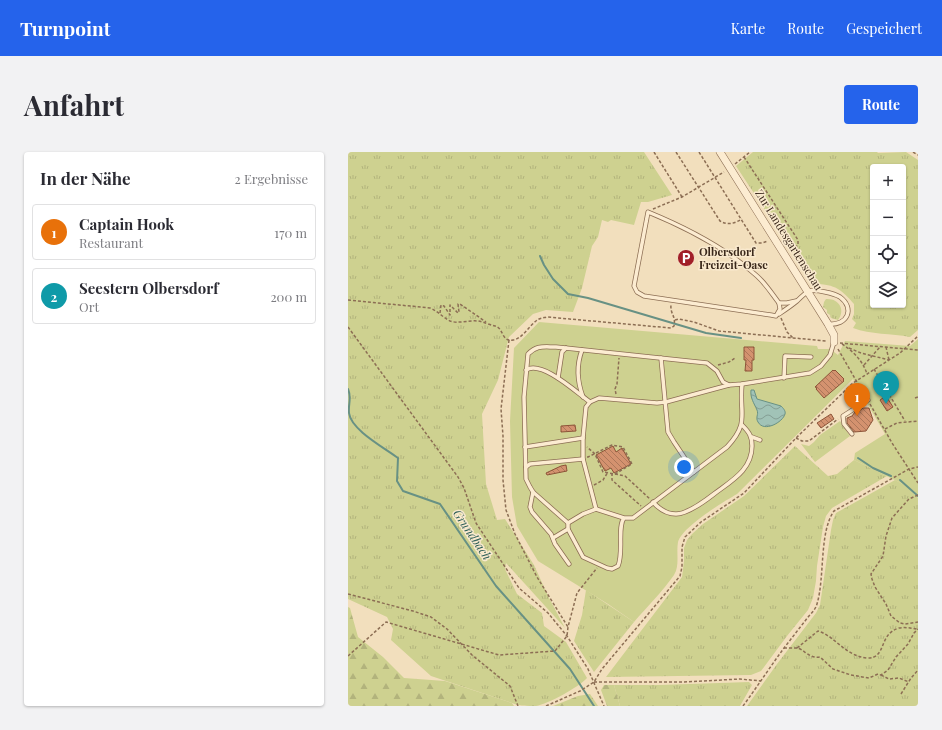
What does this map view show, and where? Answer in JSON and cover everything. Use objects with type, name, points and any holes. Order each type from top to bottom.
[{"type":"street","name":"Zur Landesgartenschau","points":[[720,152],[809,292],[837,342]]},
{"type":"lane","points":[[648,212],[683,227],[735,257],[759,277],[779,303],[780,309],[776,316],[644,296],[637,292],[634,286],[648,212]]},
{"type":"lane","points":[[779,314],[809,292],[816,291],[829,293],[840,298],[845,303],[848,312],[845,320],[840,324],[828,324]]},
{"type":"lane","points":[[779,303],[787,303],[798,300]]},
{"type":"lane","points":[[624,518],[621,522],[622,551],[618,566],[612,569],[583,557],[568,530],[568,523],[533,492],[526,479],[524,397],[528,354],[538,347],[566,348],[707,363],[717,371],[722,382],[729,384],[742,384],[810,373],[821,366],[830,355],[837,342]]},
{"type":"lane","points":[[558,378],[562,352],[566,348]]},
{"type":"lane","points":[[582,350],[579,360],[578,375],[583,397]]},
{"type":"lane","points":[[784,378],[785,356],[811,357]]},
{"type":"lane","points":[[661,358],[668,432],[694,472]]},
{"type":"lane","points":[[526,370],[529,368],[541,369],[558,378],[590,402]]},
{"type":"lane","points":[[596,509],[584,459],[583,438],[586,407],[590,402],[598,398],[657,403],[666,402],[729,384]]},
{"type":"lane","points":[[568,523],[583,514],[596,509],[624,518],[633,518],[727,448],[735,438],[742,425],[743,414],[740,400],[742,384]]},
{"type":"lane","points":[[852,434],[844,424],[844,416],[868,400]]},
{"type":"lane","points":[[653,502],[664,512],[683,514],[705,500],[737,476],[749,463],[752,453],[752,437],[742,425]]},
{"type":"lane","points":[[752,437],[760,440]]},
{"type":"lane","points":[[525,447],[583,438]]},
{"type":"lane","points":[[526,467],[530,464],[584,459]]},
{"type":"lane","points":[[533,492],[530,507],[532,512],[551,534],[558,551],[569,564]]},
{"type":"lane","points":[[553,538],[568,530]]},
{"type":"path","points":[[654,152],[682,197]]},
{"type":"path","points":[[676,152],[720,221],[724,224],[730,224],[742,219]]},
{"type":"path","points":[[699,152],[756,243],[768,241]]},
{"type":"path","points":[[648,212],[660,205],[682,197],[730,168],[750,152]]},
{"type":"path","points":[[913,152],[918,155]]},
{"type":"path","points":[[744,157],[798,240],[795,250],[786,257]]},
{"type":"path","points":[[348,300],[430,308],[452,321],[472,321],[499,328],[506,339],[514,340],[540,318],[547,317],[671,328],[674,326],[675,320],[671,310],[671,300]]},
{"type":"path","points":[[440,313],[441,305],[444,306],[450,315],[450,305],[458,313],[458,304],[460,304],[488,324]]},
{"type":"path","points":[[779,314],[787,332],[793,338]]},
{"type":"path","points":[[675,320],[679,319],[694,322],[719,331],[918,350]]},
{"type":"path","points":[[348,327],[458,477],[464,488],[476,523],[519,588],[548,614],[567,636],[588,670],[604,706]]},
{"type":"path","points":[[546,706],[580,691],[594,682],[602,670],[680,576],[682,568],[682,547],[685,537],[701,522],[744,494],[796,438],[856,380],[874,370],[906,348],[918,336]]},
{"type":"path","points":[[509,340],[501,409],[503,436],[503,480],[506,510],[515,534],[537,577],[568,627]]},
{"type":"path","points":[[837,342],[861,353],[874,355],[889,360]]},
{"type":"path","points":[[837,342],[856,380]]},
{"type":"path","points":[[864,365],[881,346]]},
{"type":"path","points":[[886,347],[889,360]]},
{"type":"path","points":[[849,348],[864,365],[867,374]]},
{"type":"path","points":[[617,400],[615,389],[619,368],[619,354]]},
{"type":"path","points":[[713,367],[729,362],[735,358]]},
{"type":"path","points":[[874,370],[905,421]]},
{"type":"path","points":[[796,438],[802,441],[809,441],[844,416]]},
{"type":"path","points":[[918,421],[905,421],[885,429],[918,483]]},
{"type":"path","points":[[584,459],[612,445],[623,447],[632,464],[615,474]]},
{"type":"path","points":[[595,454],[603,472],[625,476],[653,502]]},
{"type":"path","points":[[744,706],[784,648],[814,610],[817,603],[821,582],[827,528],[830,516],[834,511],[842,506],[909,469],[918,467]]},
{"type":"path","points":[[591,488],[603,480],[608,472]]},
{"type":"path","points":[[612,473],[612,480],[644,509]]},
{"type":"path","points":[[917,495],[909,499],[892,518],[886,536],[883,556],[879,565],[873,571],[872,579],[891,616],[897,622],[905,624],[918,622]]},
{"type":"path","points":[[348,656],[386,622],[499,655],[555,651],[567,636],[577,593],[600,565]]},
{"type":"path","points":[[348,594],[431,617],[447,629],[472,655],[510,686],[518,706]]},
{"type":"path","points":[[797,648],[818,631],[826,634],[852,654],[867,658],[874,657],[881,651],[884,641],[893,631],[902,628],[918,629]]},
{"type":"path","points":[[881,675],[891,666],[896,657],[908,644],[918,629]]},
{"type":"path","points":[[784,648],[797,648],[816,658],[820,657],[833,670],[851,675],[868,678],[878,674],[889,679],[899,678],[909,682]]},
{"type":"path","points":[[901,694],[918,670]]},
{"type":"path","points":[[594,682],[684,682],[740,679],[761,681]]},
{"type":"green space","points":[[348,152],[644,152],[672,195],[648,202],[641,202],[634,225],[611,220],[608,222],[602,220],[598,237],[592,246],[582,288],[573,312],[546,310],[533,314],[509,337],[498,380],[482,414],[486,484],[497,520],[505,519],[534,565],[565,628],[506,563],[505,569],[517,594],[542,613],[544,626],[566,642],[587,678],[571,690],[541,705],[517,705],[431,676],[391,640],[393,629],[387,617],[348,599]]},
{"type":"green space","points":[[753,152],[906,152],[918,160],[918,330],[910,337],[867,332],[853,328],[856,323],[852,319],[854,314],[854,304],[838,289],[828,285],[815,284],[807,277],[797,262],[800,255],[794,258],[788,245],[736,166]]},
{"type":"green space","points":[[826,299],[834,300],[840,305],[841,312],[838,320],[831,318],[827,313],[827,310],[823,307]]},
{"type":"green space","points":[[539,322],[817,346],[818,349],[830,349],[838,355],[845,341],[910,346],[918,339],[918,498],[905,485],[854,460],[855,453],[885,434],[853,379],[737,494],[704,515],[687,529],[678,542],[677,563],[674,575],[634,622],[608,604],[538,561],[517,526],[512,497],[510,421],[514,348]]},
{"type":"green space","points":[[840,421],[850,436],[815,462],[801,444],[809,446],[820,435]]},
{"type":"green space","points":[[795,446],[828,476],[837,474],[854,460],[887,476],[832,508],[826,516],[823,527],[813,598],[808,610],[761,671],[751,675],[606,677],[682,577],[684,548],[687,540],[703,524],[744,496]]},
{"type":"green space","points":[[895,480],[905,485],[918,498],[918,706],[747,706],[816,613],[820,605],[831,530],[836,513]]},
{"type":"green space","points":[[586,590],[634,622],[594,672],[574,641],[582,615]]},
{"type":"green space","points":[[348,607],[350,608],[358,637],[383,657],[404,678],[445,681],[512,703],[514,706],[348,706]]},
{"type":"green space","points":[[749,682],[752,685],[740,706],[620,706],[614,685],[660,685]]},
{"type":"green space","points":[[604,685],[614,685],[620,706],[607,706],[601,690]]},
{"type":"green space","points":[[590,694],[598,706],[553,706],[578,696]]},
{"type":"water","points":[[751,390],[754,390],[757,399],[781,406],[785,413],[784,417],[773,425],[764,427],[761,425],[757,420],[757,412]]},
{"type":"building","points":[[744,347],[754,347],[752,371],[745,371],[746,360],[744,360]]},
{"type":"building","points":[[833,370],[835,370],[844,379],[844,381],[824,398],[815,387]]},
{"type":"building","points":[[886,396],[893,407],[887,411],[880,400]]},
{"type":"building","points":[[863,408],[869,408],[873,420],[866,431],[854,432],[847,423],[847,418]]},
{"type":"building","points":[[831,414],[834,419],[821,428],[817,423]]},
{"type":"building","points":[[575,425],[576,431],[561,432],[561,426]]},
{"type":"building","points":[[613,446],[616,452],[622,448],[631,464],[614,473],[611,468],[605,471],[596,455]]},
{"type":"building","points":[[566,465],[567,471],[547,475],[546,473],[561,466]]},
{"type":"waterway","points":[[540,256],[553,279],[568,294],[588,298],[706,333],[741,338]]},
{"type":"waterway","name":"Grundbach","points":[[348,389],[350,395],[349,413],[351,419],[362,432],[398,458],[397,481],[403,491],[440,504],[496,586],[570,669],[594,706]]},
{"type":"waterway","points":[[858,458],[873,468],[891,476]]},
{"type":"waterway","points":[[900,480],[918,496]]},
{"type":"place","name":"Olbersdorf Freizeit-Oase","points":[[686,258]]},
{"type":"place","name":"Seestern Olbersdorf","points":[[886,404]]},
{"type":"place","name":"Captain Hook","points":[[857,416]]}]
